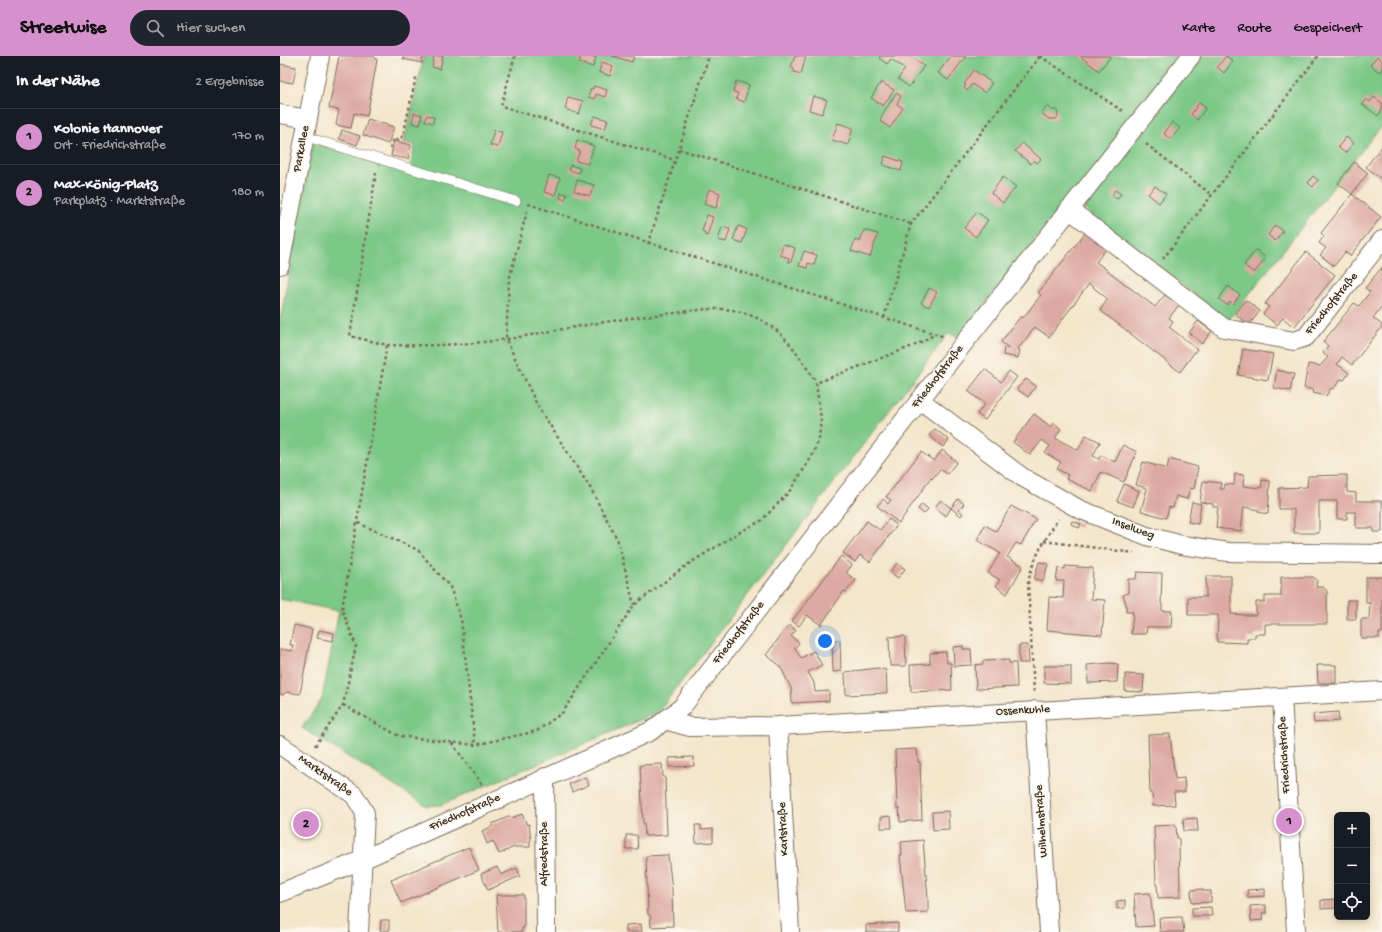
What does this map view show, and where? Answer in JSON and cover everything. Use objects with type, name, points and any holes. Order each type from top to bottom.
[{"type":"street","name":"Parkallee","points":[[280,265],[320,56]]},
{"type":"street","name":"Friedhofstraße","points":[[280,893],[362,860],[651,730],[682,707],[964,343],[1135,128],[1190,56]]},
{"type":"street","points":[[280,114],[306,127]]},
{"type":"street","name":"Friedhofstraße","points":[[1070,208],[1224,328],[1294,342],[1306,337],[1382,240]]},
{"type":"street","name":"Inselweg","points":[[920,400],[1022,477],[1068,503],[1148,536],[1228,552],[1382,554]]},
{"type":"street","name":"Ossenkuhle","points":[[665,720],[690,727],[778,726],[1382,691]]},
{"type":"street","name":"Friedrichstraße","points":[[1282,697],[1296,932]]},
{"type":"street","name":"Wilhelmstraße","points":[[1035,710],[1049,932]]},
{"type":"street","name":"Karlstraße","points":[[778,726],[790,932]]},
{"type":"street","name":"Marktstraße","points":[[280,745],[354,795],[365,812],[359,932]]},
{"type":"street","name":"Alfredstraße","points":[[545,777],[546,932]]},
{"type":"lane","points":[[306,127],[383,159],[516,201]]},
{"type":"path","points":[[515,56],[501,106],[675,160]]},
{"type":"path","points":[[648,244],[709,56]]},
{"type":"path","points":[[884,318],[911,224],[1040,56],[1135,128],[1212,195]]},
{"type":"path","points":[[1162,260],[1318,56]]},
{"type":"path","points":[[343,705],[399,736],[475,745],[537,731],[563,712],[634,605],[687,564],[761,521],[789,492],[811,458],[818,439],[821,419],[816,383],[786,337],[768,323],[746,313],[718,308],[628,317],[506,339],[450,346],[387,346],[350,336],[383,159],[393,139],[398,140],[403,136],[416,77]]},
{"type":"path","points":[[679,149],[911,224]]},
{"type":"path","points":[[516,201],[964,343]]},
{"type":"path","points":[[528,204],[509,280],[506,339],[537,405],[591,488],[618,541],[634,605]]},
{"type":"path","points":[[816,383],[918,344],[935,334]]},
{"type":"path","points":[[305,761],[343,705],[356,646],[342,609],[358,523],[387,346]]},
{"type":"path","points":[[1035,710],[1028,584],[1030,569],[1044,541],[1068,503]]},
{"type":"path","points":[[358,523],[418,550],[450,587],[461,619],[475,745]]},
{"type":"path","points":[[1044,541],[1101,550],[1139,553]]},
{"type":"path","points":[[452,742],[494,800]]},
{"type":"green space","points":[[424,56],[1382,56],[1382,125],[1228,321],[1069,197],[959,337],[948,334],[658,712],[441,805],[427,806],[302,728],[322,699],[339,611],[280,599],[280,321],[313,143],[409,171],[415,145],[404,142]]},
{"type":"building","points":[[339,56],[374,56],[377,60],[367,116],[354,113],[351,128],[336,125],[339,110],[329,108]]},
{"type":"building","points":[[403,56],[423,56],[422,63],[403,59]]},
{"type":"building","points":[[434,56],[443,56],[440,69],[432,67]]},
{"type":"building","points":[[581,56],[596,57],[593,67],[579,63]]},
{"type":"building","points":[[612,56],[634,56],[632,62]]},
{"type":"building","points":[[795,56],[806,56],[801,74],[794,72],[794,68],[791,67]]},
{"type":"building","points":[[880,56],[910,56],[924,66],[909,87],[898,79],[905,69],[891,59],[887,64],[879,58]]},
{"type":"building","points":[[951,56],[966,56],[948,80],[938,73]]},
{"type":"building","points":[[1111,56],[1099,71],[1081,57]]},
{"type":"building","points":[[1226,56],[1233,61],[1224,73],[1217,67]]},
{"type":"building","points":[[1377,57],[1382,61],[1382,69],[1379,72],[1370,65]]},
{"type":"building","points":[[602,62],[613,66],[610,76],[599,72]]},
{"type":"building","points":[[280,64],[296,67],[293,83],[280,81]]},
{"type":"building","points":[[974,70],[992,83],[985,93],[972,84],[967,91],[964,88],[966,85],[964,84]]},
{"type":"building","points":[[736,81],[749,85],[744,102],[736,99],[738,93],[733,92]]},
{"type":"building","points":[[881,82],[894,90],[883,106],[871,98]]},
{"type":"building","points":[[594,86],[607,90],[605,97],[596,94],[595,99],[588,97],[591,88],[593,89]]},
{"type":"building","points":[[896,93],[901,96],[897,104],[903,108],[890,128],[880,121],[882,115]]},
{"type":"building","points":[[813,96],[827,100],[822,114],[809,110]]},
{"type":"building","points":[[568,97],[583,101],[579,114],[565,109]]},
{"type":"building","points":[[1374,97],[1382,103],[1382,110],[1378,116],[1362,104],[1366,99],[1370,102]]},
{"type":"building","points":[[1199,103],[1206,108],[1197,120],[1191,114]]},
{"type":"building","points":[[1048,106],[1052,110],[1057,110],[1058,116],[1056,119],[1049,119],[1041,113]]},
{"type":"building","points":[[414,113],[422,115],[420,125],[412,123]]},
{"type":"building","points":[[427,115],[434,117],[433,123],[425,121]]},
{"type":"building","points":[[594,116],[608,120],[605,129],[591,125]]},
{"type":"building","points":[[368,119],[394,127],[388,144],[363,135]]},
{"type":"building","points":[[1172,122],[1180,128],[1171,139],[1164,134]]},
{"type":"building","points":[[838,123],[853,128],[848,145],[832,140]]},
{"type":"building","points":[[342,130],[360,136],[357,145],[339,139]]},
{"type":"building","points":[[494,130],[502,132],[498,147],[490,145]]},
{"type":"building","points":[[1346,137],[1354,143],[1345,153],[1338,147]]},
{"type":"building","points":[[577,140],[594,146],[588,164],[576,161],[580,151],[575,149]]},
{"type":"building","points":[[394,141],[411,145],[408,159],[391,156]]},
{"type":"building","points":[[1022,143],[1041,159],[1037,163],[1034,160],[1031,164],[1015,151]]},
{"type":"building","points":[[1382,146],[1382,180],[1366,167]]},
{"type":"building","points":[[885,156],[903,162],[901,171],[883,165]]},
{"type":"building","points":[[1354,162],[1368,173],[1352,194],[1338,183]]},
{"type":"building","points":[[570,165],[580,168],[579,173],[569,170]]},
{"type":"building","points":[[549,175],[560,178],[555,195],[544,192]]},
{"type":"building","points":[[1313,176],[1318,180],[1313,187],[1308,183]]},
{"type":"building","points":[[1003,177],[1016,187],[1003,203],[991,193]]},
{"type":"building","points":[[577,180],[594,185],[590,196],[574,191]]},
{"type":"building","points":[[1155,186],[1166,194],[1159,203],[1148,194]]},
{"type":"building","points":[[709,189],[720,193],[716,208],[704,204]]},
{"type":"building","points":[[1115,190],[1121,194],[1117,199],[1112,195]]},
{"type":"building","points":[[561,193],[567,194],[565,200],[560,198]]},
{"type":"building","points":[[1352,194],[1381,217],[1350,256],[1345,252],[1334,266],[1320,255],[1326,248],[1319,243],[1324,236],[1321,233]]},
{"type":"building","points":[[977,212],[988,220],[976,237],[964,228]]},
{"type":"building","points":[[707,215],[713,217],[707,236],[704,235],[705,232],[702,231]]},
{"type":"building","points":[[1275,225],[1283,231],[1275,241],[1268,235]]},
{"type":"building","points":[[738,226],[747,229],[742,243],[733,240]]},
{"type":"building","points":[[722,227],[730,229],[726,242],[718,240]]},
{"type":"building","points":[[864,230],[878,234],[870,257],[851,251],[855,240],[860,242]]},
{"type":"building","points":[[1085,233],[1106,249],[1096,262],[1155,307],[1165,295],[1179,305],[1169,318],[1173,321],[1169,327],[1197,349],[1180,372],[1100,310],[1108,299],[1089,284],[1049,337],[1035,327],[1018,349],[1020,350],[1018,358],[1003,355],[1004,347],[1009,348],[1001,342],[1021,316],[1023,318],[1041,295],[1038,293]]},
{"type":"building","points":[[783,244],[795,248],[791,262],[788,262],[789,258],[780,255]]},
{"type":"building","points":[[1256,250],[1266,258],[1254,273],[1244,265]]},
{"type":"building","points":[[804,251],[817,255],[814,265],[808,263],[807,268],[799,266]]},
{"type":"building","points":[[1306,252],[1335,275],[1294,327],[1283,318],[1277,325],[1263,314],[1269,307],[1265,304]]},
{"type":"building","points":[[1382,267],[1382,306],[1373,318],[1382,325],[1382,327],[1352,365],[1342,357],[1337,364],[1349,373],[1344,380],[1341,379],[1333,389],[1331,388],[1326,396],[1313,393],[1314,390],[1304,388],[1308,364],[1320,366],[1328,357],[1323,353],[1328,346],[1323,342],[1354,303],[1359,306],[1370,292],[1365,288]]},
{"type":"building","points":[[1228,286],[1240,295],[1233,304],[1230,301],[1227,305],[1219,299]]},
{"type":"building","points":[[929,288],[937,292],[929,307],[921,303]]},
{"type":"building","points":[[1246,300],[1260,311],[1249,325],[1235,314]]},
{"type":"building","points":[[1198,321],[1212,331],[1202,344],[1189,333]]},
{"type":"building","points":[[1243,349],[1273,354],[1268,380],[1238,375]]},
{"type":"building","points":[[985,369],[1001,382],[1009,371],[1017,377],[985,420],[977,414],[985,404],[968,391]]},
{"type":"building","points":[[1277,370],[1294,374],[1290,391],[1274,388]]},
{"type":"building","points":[[1026,379],[1036,386],[1028,397],[1017,389]]},
{"type":"building","points":[[1034,414],[1051,427],[1054,423],[1061,429],[1055,438],[1078,450],[1086,435],[1100,442],[1093,456],[1099,459],[1101,455],[1115,462],[1123,445],[1137,452],[1124,482],[1101,472],[1092,491],[1066,479],[1068,475],[1057,469],[1061,462],[1045,453],[1050,446],[1042,440],[1030,455],[1013,442]]},
{"type":"building","points":[[935,429],[949,440],[943,447],[929,435]]},
{"type":"building","points":[[942,450],[957,462],[947,474],[940,469],[932,479],[931,478],[899,523],[877,506],[883,499],[888,504],[891,500],[886,497],[921,452],[934,461]]},
{"type":"building","points":[[1169,459],[1198,467],[1194,489],[1190,488],[1187,499],[1176,496],[1173,508],[1169,507],[1166,518],[1141,511],[1147,488],[1136,485],[1143,462],[1167,469]]},
{"type":"building","points":[[1235,474],[1244,475],[1243,486],[1261,488],[1262,480],[1270,481],[1268,514],[1258,512],[1259,510],[1244,507],[1241,531],[1216,528],[1218,507],[1213,507],[1213,504],[1200,502],[1203,481],[1221,483],[1220,489],[1224,489],[1225,484],[1234,485]]},
{"type":"building","points":[[1347,475],[1347,492],[1356,493],[1356,501],[1382,501],[1382,532],[1373,532],[1373,528],[1356,528],[1356,512],[1347,512],[1347,519],[1337,519],[1337,501],[1319,501],[1319,533],[1294,533],[1294,509],[1279,509],[1279,488],[1307,487],[1308,476]]},
{"type":"building","points":[[1124,484],[1139,491],[1133,507],[1117,501]]},
{"type":"building","points":[[958,499],[964,504],[959,510],[963,514],[961,516],[951,508]]},
{"type":"building","points":[[941,500],[951,508],[946,516],[935,507]]},
{"type":"building","points":[[1192,502],[1201,504],[1198,524],[1188,522]]},
{"type":"building","points":[[922,504],[928,509],[924,514],[918,509]]},
{"type":"building","points":[[1011,506],[1036,519],[1021,545],[1016,543],[1007,557],[1023,566],[1007,594],[996,586],[1000,580],[988,573],[1000,553],[977,540],[985,525],[996,531]]},
{"type":"building","points":[[889,519],[897,525],[870,562],[860,555],[855,562],[843,553],[867,521],[880,530]]},
{"type":"building","points":[[1072,521],[1081,524],[1079,528],[1071,524]]},
{"type":"building","points":[[841,556],[852,565],[846,573],[856,580],[846,592],[844,591],[821,625],[807,615],[799,626],[792,621]]},
{"type":"building","points":[[1039,562],[1048,564],[1043,581],[1034,579]]},
{"type":"building","points":[[897,563],[905,569],[898,578],[890,572]]},
{"type":"building","points":[[1065,566],[1093,568],[1091,599],[1105,600],[1102,635],[1047,630],[1049,597],[1063,598],[1064,581],[1056,581],[1058,568],[1065,569]]},
{"type":"building","points":[[1137,572],[1162,573],[1162,611],[1172,611],[1171,627],[1147,627],[1146,634],[1131,634],[1133,612],[1126,612],[1126,604],[1123,595],[1128,593],[1128,579],[1136,579]]},
{"type":"building","points":[[1206,576],[1231,576],[1231,614],[1247,615],[1256,615],[1256,602],[1265,602],[1265,596],[1281,596],[1281,577],[1313,577],[1317,580],[1316,587],[1323,587],[1327,591],[1327,624],[1265,624],[1265,634],[1255,634],[1255,638],[1247,638],[1247,643],[1217,642],[1218,615],[1188,615],[1188,597],[1206,597]]},
{"type":"building","points":[[1366,577],[1382,577],[1382,633],[1379,633],[1379,638],[1361,638],[1361,619],[1369,619],[1370,603],[1366,603]]},
{"type":"building","points":[[1347,600],[1356,600],[1356,619],[1347,619]]},
{"type":"building","points":[[294,625],[312,629],[300,694],[286,692],[283,695],[280,694],[280,649],[292,651],[293,645],[290,645]]},
{"type":"building","points":[[789,625],[796,630],[791,636],[799,643],[795,648],[801,658],[814,651],[822,665],[808,672],[814,683],[815,692],[829,691],[829,701],[792,703],[791,688],[782,670],[778,664],[766,655]]},
{"type":"building","points":[[319,630],[334,633],[333,641],[317,638]]},
{"type":"building","points":[[905,636],[906,666],[890,666],[889,637]]},
{"type":"building","points":[[832,640],[840,640],[841,671],[833,672]]},
{"type":"building","points":[[1019,645],[1028,645],[1029,663],[1019,663]]},
{"type":"building","points":[[963,646],[963,649],[971,649],[972,665],[954,666],[953,647]]},
{"type":"building","points":[[946,652],[947,663],[951,663],[952,690],[911,692],[910,665],[930,664],[930,653]]},
{"type":"building","points":[[1009,660],[1009,663],[1016,663],[1017,687],[976,689],[975,665],[983,664],[983,661]]},
{"type":"building","points":[[1110,663],[1118,664],[1117,682],[1088,683],[1087,665]]},
{"type":"building","points":[[1317,665],[1336,665],[1336,683],[1318,683]]},
{"type":"building","points":[[1044,666],[1071,666],[1071,684],[1044,683]]},
{"type":"building","points":[[878,668],[886,670],[887,693],[846,695],[845,672]]},
{"type":"building","points":[[1125,674],[1144,675],[1143,692],[1125,691]]},
{"type":"building","points":[[1338,712],[1339,721],[1314,723],[1313,714]]},
{"type":"building","points":[[1170,734],[1175,779],[1184,778],[1185,792],[1174,792],[1175,805],[1153,806],[1152,793],[1150,793],[1148,735]]},
{"type":"building","points":[[917,749],[918,762],[920,762],[922,820],[900,822],[899,808],[897,809],[895,750]]},
{"type":"building","points":[[693,757],[694,766],[669,767],[669,758]]},
{"type":"building","points":[[662,764],[663,777],[665,777],[667,835],[645,836],[640,765]]},
{"type":"building","points":[[585,777],[589,785],[572,792],[569,784]]},
{"type":"building","points":[[948,811],[949,829],[933,830],[932,812]]},
{"type":"building","points":[[522,814],[527,825],[529,824],[531,840],[530,847],[514,847],[499,854],[493,841],[487,844],[482,831],[493,826],[492,824],[510,816],[511,818]]},
{"type":"building","points":[[891,816],[892,828],[881,828],[881,817]]},
{"type":"building","points":[[1197,818],[1198,831],[1184,831],[1183,819]]},
{"type":"building","points":[[695,825],[701,825],[701,830],[713,829],[713,842],[696,843]]},
{"type":"building","points":[[1176,825],[1177,838],[1179,838],[1180,897],[1158,898],[1156,885],[1154,826]]},
{"type":"building","points":[[626,835],[637,835],[638,849],[626,849]]},
{"type":"building","points":[[923,840],[928,912],[906,913],[900,855],[902,855],[901,842]]},
{"type":"building","points":[[469,847],[479,870],[401,903],[391,880]]},
{"type":"building","points":[[668,855],[672,890],[673,926],[651,927],[650,915],[648,915],[646,856]]},
{"type":"building","points":[[497,867],[501,875],[517,868],[520,876],[488,890],[481,874]]},
{"type":"building","points":[[1202,889],[1203,891],[1211,891],[1211,902],[1192,903],[1191,890]]},
{"type":"building","points":[[1265,889],[1265,896],[1248,897],[1247,890]]},
{"type":"building","points":[[1150,893],[1154,926],[1136,927],[1134,894]]},
{"type":"building","points":[[496,895],[524,895],[524,928],[522,928],[522,932],[498,932]]},
{"type":"building","points":[[1334,899],[1334,908],[1321,909],[1321,900]]},
{"type":"building","points":[[1125,900],[1125,908],[1117,909],[1117,901]]},
{"type":"building","points":[[1266,905],[1266,913],[1262,913],[1263,920],[1251,921],[1250,906]]},
{"type":"building","points":[[1211,907],[1212,916],[1192,916],[1192,908]]},
{"type":"building","points":[[1182,917],[1184,932],[1160,932],[1159,918]]},
{"type":"building","points":[[381,920],[389,920],[389,931],[380,931]]},
{"type":"building","points":[[898,923],[898,932],[866,932],[866,925]]},
{"type":"building","points":[[641,924],[642,932],[626,932],[626,925]]},
{"type":"place","name":"Kolonie Hannover","points":[[1289,821]]},
{"type":"place","name":"Max-König-Platz","points":[[306,824]]}]
